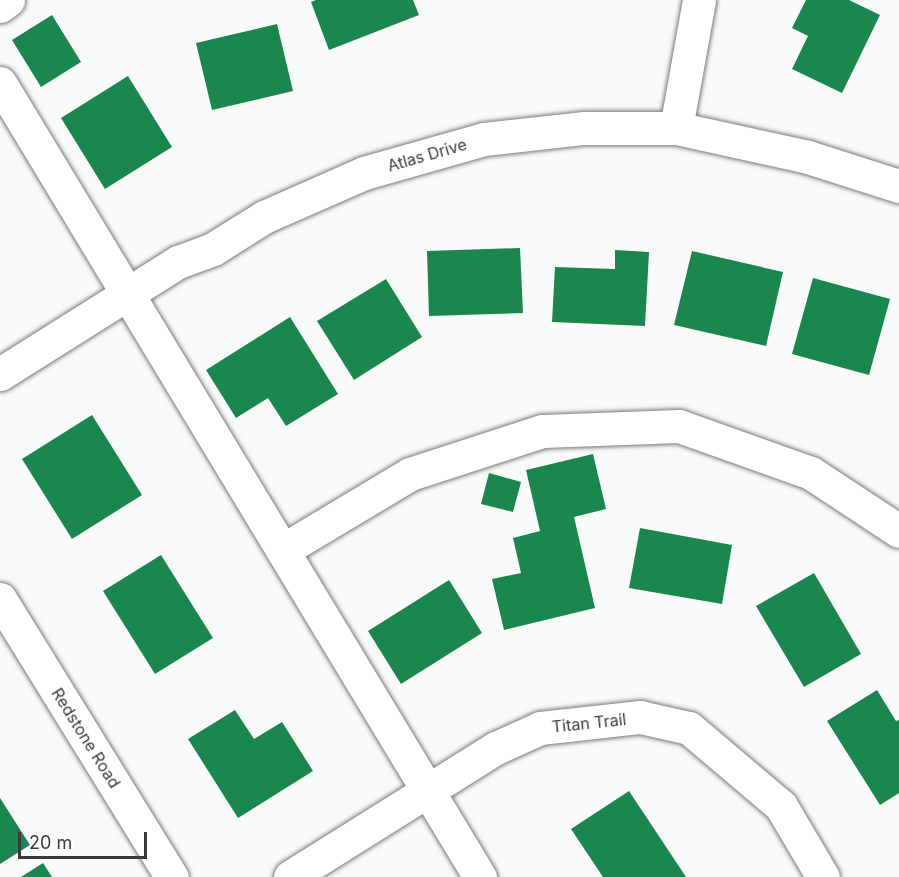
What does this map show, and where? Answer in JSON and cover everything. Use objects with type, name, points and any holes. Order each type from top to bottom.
[{"type":"street","points":[[0,6],[8,0]]},
{"type":"street","points":[[676,128],[699,0]]},
{"type":"street","points":[[0,83],[480,877]]},
{"type":"street","name":"Atlas Drive","points":[[0,374],[178,262],[213,249],[264,217],[364,173],[484,139],[584,128],[676,128],[808,157],[899,186]]},
{"type":"street","points":[[283,550],[410,474],[542,431],[679,426],[812,473],[899,531]]},
{"type":"street","name":"Redstone Road","points":[[0,599],[172,877]]},
{"type":"street","name":"Titan Trail","points":[[290,877],[496,748],[540,728],[640,717],[689,728],[781,806],[823,877]]},
{"type":"building","points":[[316,0],[413,0],[419,15],[329,50],[311,2]]},
{"type":"building","points":[[806,0],[849,0],[880,15],[842,93],[792,69],[808,36],[792,28]]},
{"type":"building","points":[[52,15],[81,62],[41,87],[12,40]]},
{"type":"building","points":[[277,24],[293,91],[212,110],[196,43]]},
{"type":"building","points":[[128,76],[172,147],[105,189],[61,118]]},
{"type":"building","points":[[520,248],[523,313],[429,316],[427,251]]},
{"type":"building","points":[[615,250],[649,252],[645,326],[552,322],[555,267],[615,269]]},
{"type":"building","points":[[692,251],[783,272],[766,346],[674,325]]},
{"type":"building","points":[[813,278],[890,299],[869,375],[792,354]]},
{"type":"building","points":[[386,279],[422,337],[354,380],[317,321]]},
{"type":"building","points":[[290,317],[338,394],[286,426],[268,398],[236,418],[206,370]]},
{"type":"building","points":[[92,415],[142,495],[72,539],[22,459]]},
{"type":"building","points":[[593,454],[606,509],[574,517],[595,608],[504,630],[492,579],[521,573],[513,538],[540,531],[526,470]]},
{"type":"building","points":[[489,473],[521,482],[513,512],[481,504]]},
{"type":"building","points":[[640,528],[732,545],[722,604],[629,588]]},
{"type":"building","points":[[161,555],[213,638],[155,674],[103,591]]},
{"type":"building","points":[[814,573],[861,654],[804,687],[756,606]]},
{"type":"building","points":[[449,580],[482,633],[401,684],[368,631]]},
{"type":"building","points":[[877,690],[896,721],[899,720],[899,793],[880,805],[827,721]]},
{"type":"building","points":[[235,710],[254,739],[282,722],[313,771],[238,818],[188,739]]},
{"type":"building","points":[[629,791],[686,877],[603,877],[571,829]]},
{"type":"building","points":[[0,798],[30,845],[0,864]]},
{"type":"building","points":[[43,863],[52,877],[21,877]]}]
